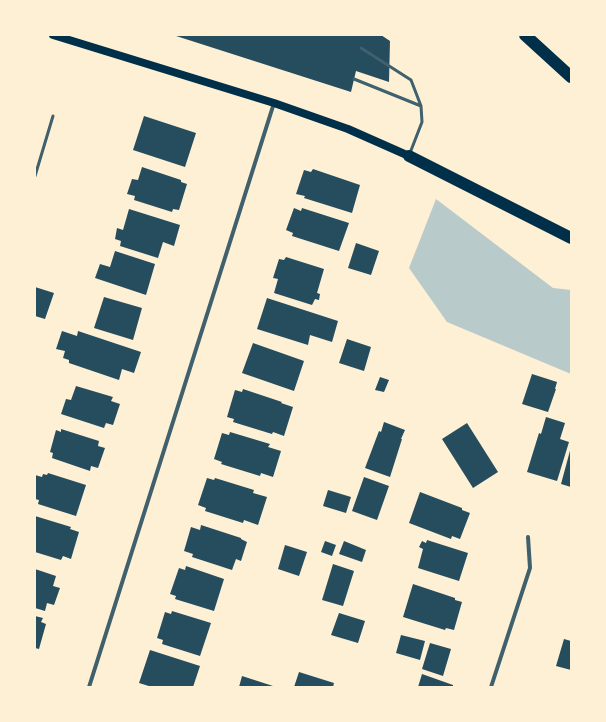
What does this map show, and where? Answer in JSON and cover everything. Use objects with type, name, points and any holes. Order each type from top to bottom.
[{"type":"highway","points":[[525,35],[571,77]]},
{"type":"highway","points":[[409,156],[571,238]]},
{"type":"main road","points":[[53,35],[274,103],[348,129],[409,156]]},
{"type":"street","points":[[89,687],[274,103]]},
{"type":"street","points":[[491,687],[530,568],[528,537]]},
{"type":"lane","points":[[362,48],[411,80],[421,106],[422,122],[409,156]]},
{"type":"lane","points":[[354,79],[421,106]]},
{"type":"lane","points":[[35,176],[53,116]]},
{"type":"shaded area","points":[[436,199],[553,288],[571,290],[571,374],[447,322],[409,268]]},
{"type":"building","points":[[173,35],[381,35],[390,41],[389,82],[356,71],[351,92]]},
{"type":"building","points":[[144,116],[196,133],[185,167],[133,150]]},
{"type":"building","points":[[142,167],[181,180],[181,182],[187,184],[179,210],[173,209],[172,212],[134,200],[135,196],[127,194],[132,179],[138,180]]},
{"type":"building","points":[[313,169],[360,185],[352,213],[304,198],[305,196],[296,194],[304,170],[311,172]]},
{"type":"building","points":[[294,208],[301,211],[302,208],[349,223],[339,251],[292,236],[293,233],[286,230]]},
{"type":"building","points":[[129,209],[180,225],[174,246],[163,242],[158,258],[120,246],[121,241],[115,239],[117,228],[123,230]]},
{"type":"building","points":[[356,243],[379,251],[371,275],[348,268]]},
{"type":"building","points":[[115,251],[155,264],[146,295],[95,278],[100,264],[110,267]]},
{"type":"building","points":[[286,257],[324,269],[317,293],[320,294],[319,300],[315,299],[312,305],[274,293],[278,279],[273,278],[279,259],[284,260]]},
{"type":"building","points":[[35,287],[54,293],[45,319],[35,316]]},
{"type":"building","points":[[104,297],[142,308],[133,340],[94,328]]},
{"type":"building","points":[[267,298],[338,321],[332,342],[310,335],[308,345],[257,329]]},
{"type":"building","points":[[62,331],[77,336],[78,331],[141,352],[134,373],[122,369],[119,380],[69,363],[69,360],[63,358],[65,351],[56,349]]},
{"type":"building","points":[[347,339],[371,347],[364,371],[339,363]]},
{"type":"building","points":[[253,343],[304,361],[294,391],[242,373]]},
{"type":"building","points":[[532,374],[557,382],[548,412],[522,404]]},
{"type":"building","points":[[380,377],[389,380],[384,392],[375,390]]},
{"type":"building","points":[[76,386],[113,397],[111,401],[120,404],[113,425],[106,423],[104,428],[61,414],[66,399],[71,400]]},
{"type":"building","points":[[243,389],[293,407],[284,436],[273,432],[272,434],[233,422],[234,419],[227,417],[235,390],[242,392]]},
{"type":"building","points":[[546,417],[565,423],[560,439],[569,442],[557,481],[527,472],[539,433],[541,434]]},
{"type":"building","points":[[384,422],[405,430],[390,477],[365,468]]},
{"type":"building","points":[[467,423],[498,472],[473,488],[442,439]]},
{"type":"building","points":[[61,429],[99,441],[98,446],[105,448],[98,468],[91,466],[90,471],[52,458],[53,453],[50,452],[56,430],[61,432]]},
{"type":"building","points":[[230,432],[270,444],[268,447],[281,451],[273,477],[261,473],[260,476],[221,464],[222,462],[214,459],[222,433],[229,435]]},
{"type":"building","points":[[571,447],[571,487],[561,484]]},
{"type":"building","points":[[48,473],[86,485],[76,516],[38,504],[39,500],[35,499],[35,475],[42,477],[43,474],[47,475]]},
{"type":"building","points":[[364,477],[389,486],[377,520],[352,511]]},
{"type":"building","points":[[207,478],[214,480],[215,478],[254,490],[253,493],[267,497],[258,525],[244,520],[243,523],[205,511],[206,508],[198,505]]},
{"type":"building","points":[[328,490],[351,497],[346,513],[323,506]]},
{"type":"building","points":[[420,492],[462,508],[462,510],[470,513],[460,539],[452,536],[451,539],[409,523]]},
{"type":"building","points":[[35,516],[71,527],[70,529],[79,532],[71,559],[63,556],[61,560],[35,552]]},
{"type":"building","points":[[201,525],[241,538],[247,542],[241,561],[236,559],[232,570],[192,557],[193,554],[184,551],[191,527],[200,530]]},
{"type":"building","points":[[427,540],[468,553],[459,581],[418,568],[423,549],[419,547],[422,541],[426,543]]},
{"type":"building","points":[[325,541],[336,545],[332,556],[321,552]]},
{"type":"building","points":[[344,541],[366,550],[362,562],[339,554]]},
{"type":"building","points":[[285,545],[307,552],[299,576],[278,569]]},
{"type":"building","points":[[333,564],[354,571],[343,606],[322,600]]},
{"type":"building","points":[[186,566],[224,579],[214,611],[175,599],[176,596],[170,594],[179,568],[185,570]]},
{"type":"building","points":[[35,569],[56,576],[53,586],[60,588],[54,605],[47,603],[45,611],[35,608]]},
{"type":"building","points":[[413,584],[455,598],[455,600],[462,602],[454,630],[446,628],[445,630],[403,617]]},
{"type":"building","points":[[172,611],[211,623],[200,656],[162,644],[163,640],[157,638],[165,612],[171,614]]},
{"type":"building","points":[[339,613],[365,621],[358,643],[331,635]]},
{"type":"building","points":[[35,616],[43,618],[41,622],[46,624],[39,649],[35,648]]},
{"type":"building","points":[[401,635],[425,641],[420,660],[396,653]]},
{"type":"building","points":[[564,639],[571,641],[571,670],[556,666]]},
{"type":"building","points":[[430,643],[451,649],[443,676],[422,669]]},
{"type":"building","points":[[150,650],[200,666],[193,687],[152,687],[139,683]]},
{"type":"building","points":[[299,672],[334,683],[333,687],[294,687]]},
{"type":"building","points":[[422,674],[453,685],[453,687],[418,687]]},
{"type":"building","points":[[242,676],[273,686],[239,687]]}]
